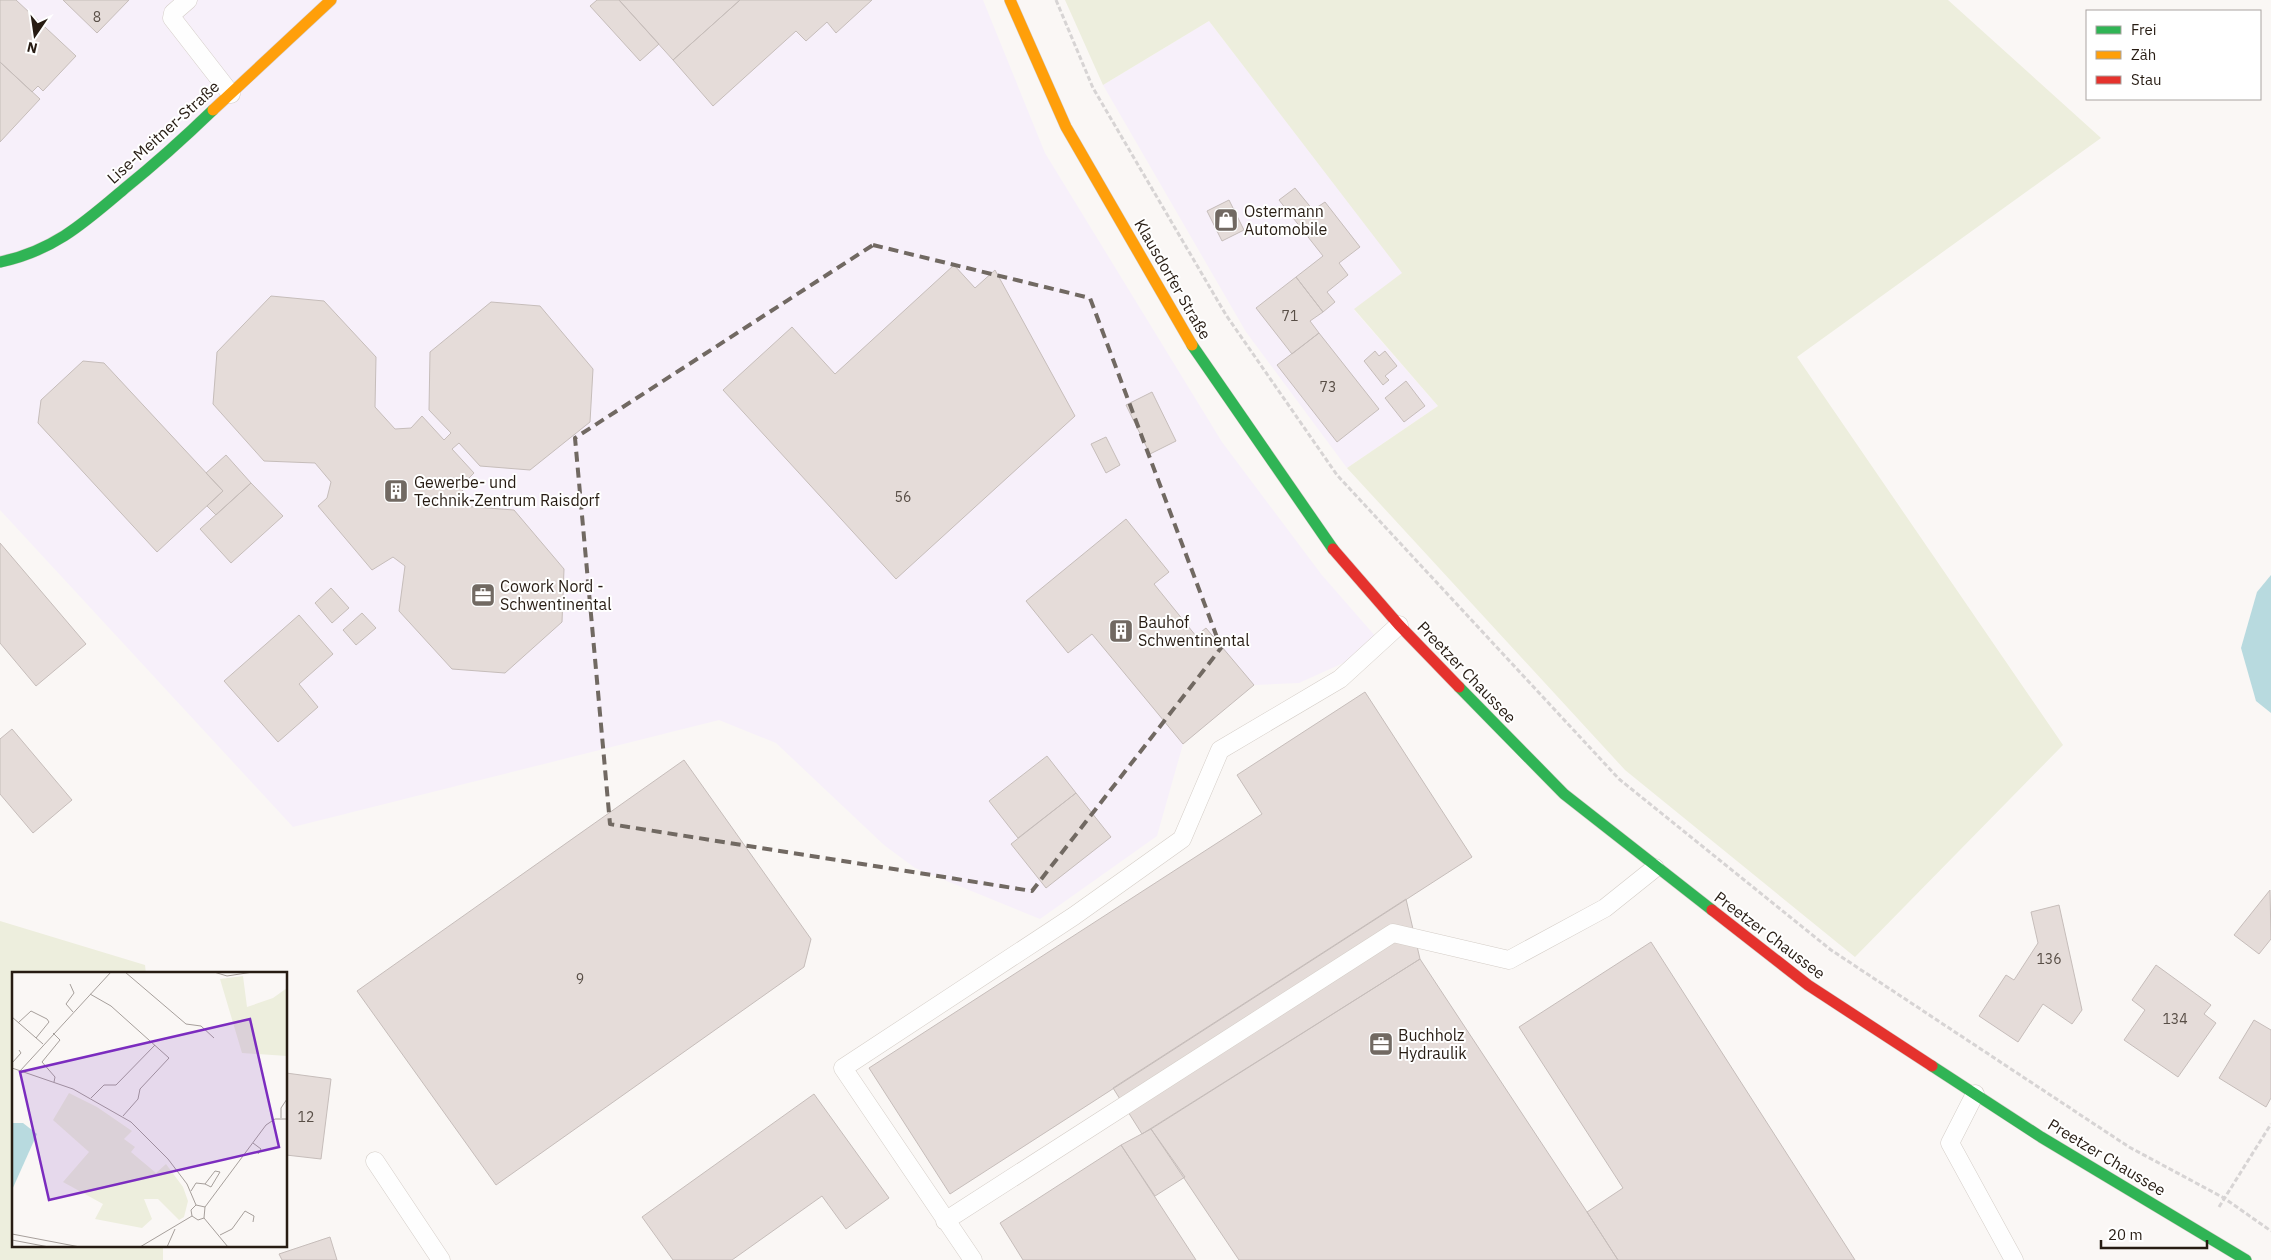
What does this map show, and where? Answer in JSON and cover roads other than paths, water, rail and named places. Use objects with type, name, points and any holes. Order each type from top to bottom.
[{"type":"street","name":"Lise-Meitner-Straße","points":[[0,262],[24,257],[73,232],[170,151],[331,0]]},
{"type":"street","name":"Klausdorfer Straße","points":[[1010,0],[1066,127],[1185,335],[1338,557]]},
{"type":"street","name":"Preetzer Chaussee","points":[[1338,557],[1399,625],[1564,794],[1655,868],[1808,985],[2041,1137],[2246,1260]]},
{"type":"lane","points":[[188,0],[173,13],[172,18],[231,94]]},
{"type":"lane","points":[[973,1260],[843,1068],[1074,916],[1182,840],[1220,750],[1340,679],[1399,625]]},
{"type":"lane","points":[[945,1221],[1393,933],[1509,960],[1605,908],[1655,868]]},
{"type":"lane","points":[[1975,1094],[1950,1144],[2014,1260]]},
{"type":"lane","points":[[375,1161],[441,1260]]},
{"type":"water","points":[[2271,575],[2271,713],[2256,701],[2241,648],[2257,592]]},
{"type":"place","name":"Ostermann Automobile","points":[[1226,220]]},
{"type":"place","name":"Gewerbe- und Technik-Zentrum Raisdorf","points":[[396,491]]},
{"type":"place","name":"Cowork Nord - Schwentinental","points":[[483,595]]},
{"type":"place","name":"Bauhof Schwentinental","points":[[1121,631]]},
{"type":"place","name":"Buchholz Hydraulik","points":[[1381,1044]]}]
